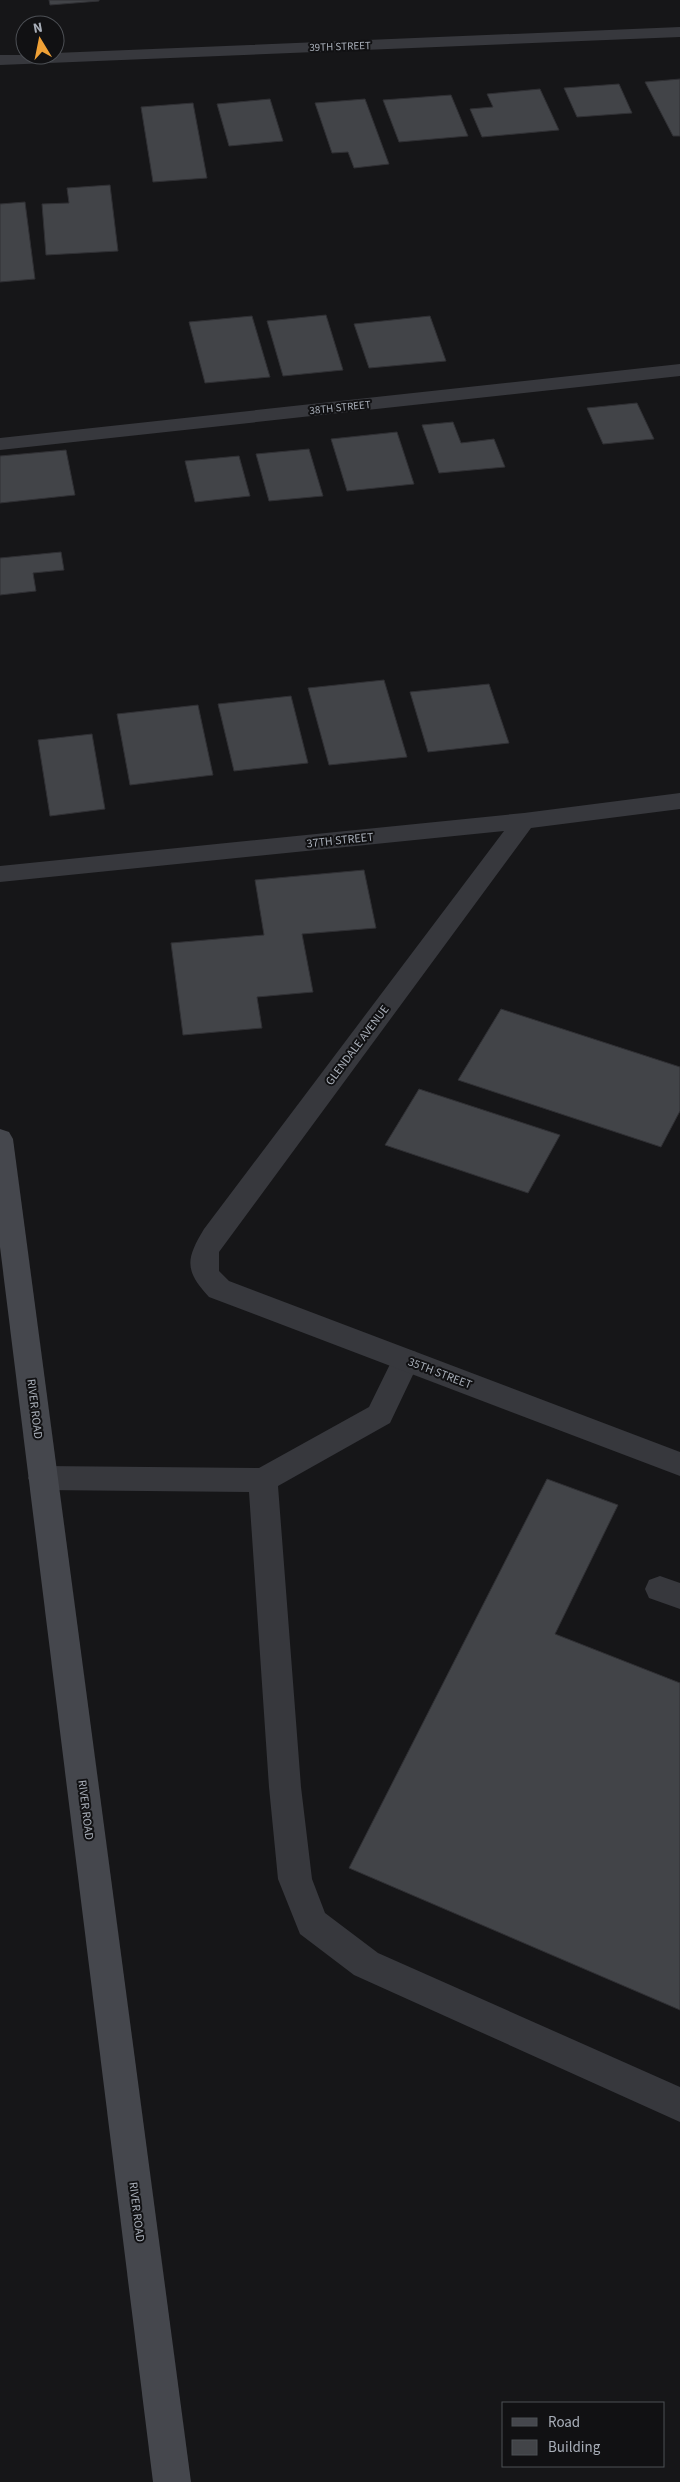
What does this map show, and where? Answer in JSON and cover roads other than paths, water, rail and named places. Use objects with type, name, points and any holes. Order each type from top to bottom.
[{"type":"main road","name":"RIVER ROAD","points":[[0,1139],[172,2482]]},
{"type":"street","name":"39TH STREET","points":[[0,60],[680,32]]},
{"type":"street","name":"38TH STREET","points":[[0,444],[680,370]]},
{"type":"street","name":"37TH STREET","points":[[0,874],[524,822],[680,801]]},
{"type":"street","name":"GLENDALE AVENUE","points":[[205,1274],[205,1251],[214,1236],[524,822]]},
{"type":"street","name":"35TH STREET","points":[[205,1274],[219,1289],[680,1464]]},
{"type":"street","points":[[44,1478],[263,1480],[380,1415],[406,1360]]},
{"type":"street","points":[[263,1480],[286,1796],[295,1879],[312,1923],[366,1964],[680,2105]]}]
